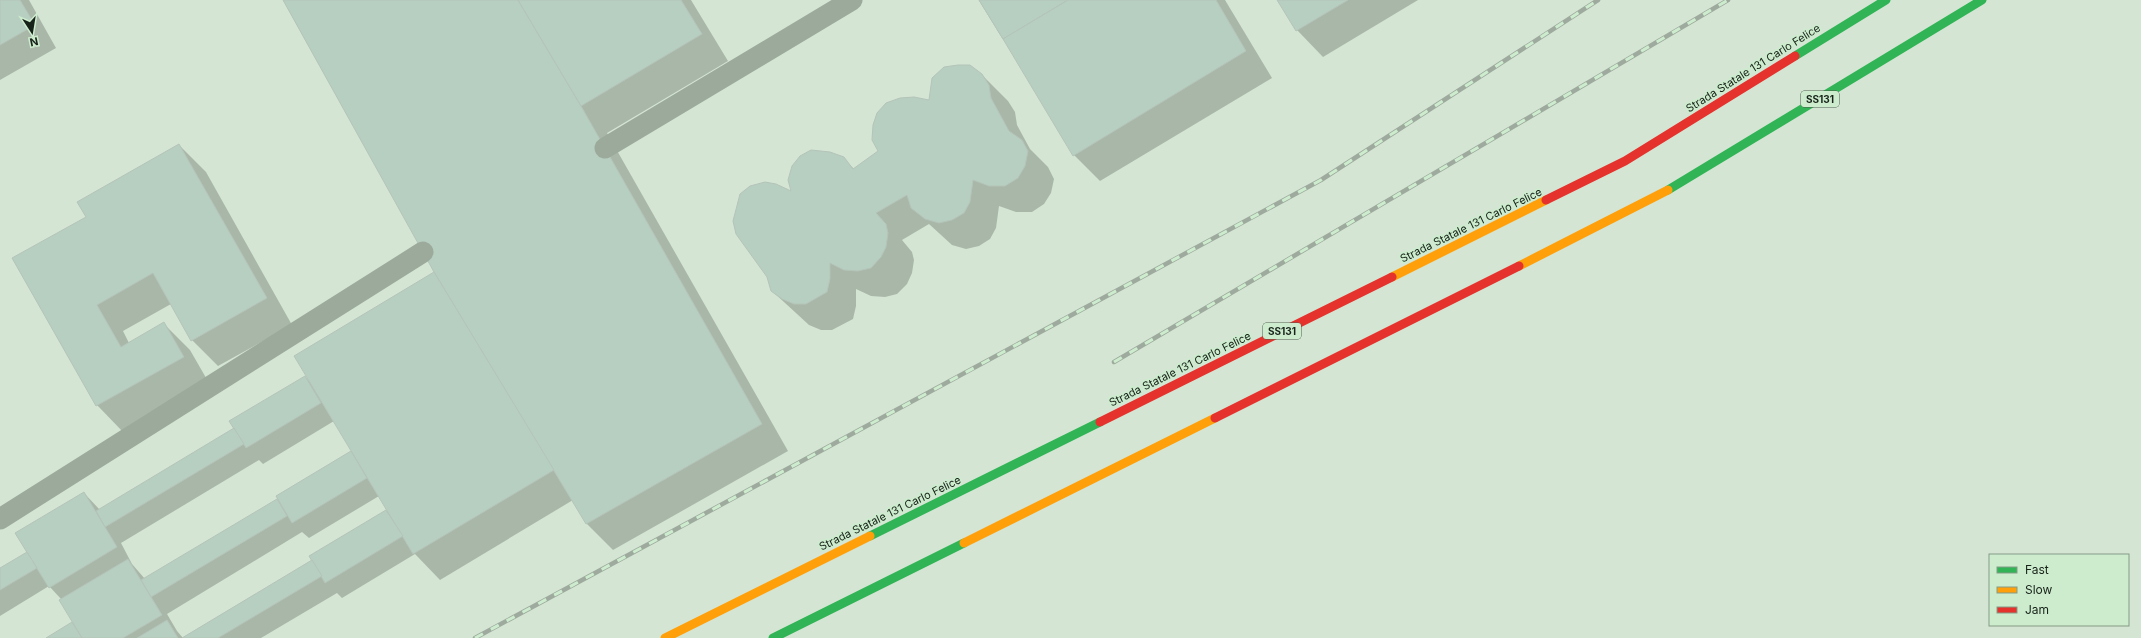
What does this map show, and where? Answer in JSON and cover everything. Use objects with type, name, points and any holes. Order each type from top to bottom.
[{"type":"highway","name":"Strada Statale 131 Carlo Felice","points":[[665,638],[1625,161],[1886,0]]},
{"type":"highway","name":"SS131","points":[[773,638],[1657,197],[1982,0]]},
{"type":"lane","points":[[605,148],[852,0]]},
{"type":"lane","points":[[0,518],[423,252]]},
{"type":"building","points":[[0,0],[20,0],[35,25],[0,45]]},
{"type":"building","points":[[283,0],[518,0],[581,106],[762,424],[586,524],[434,272]]},
{"type":"building","points":[[518,0],[681,0],[702,34],[581,106]]},
{"type":"building","points":[[979,0],[1010,0],[1025,26],[1003,39]]},
{"type":"building","points":[[979,0],[1068,0],[1003,39]]},
{"type":"building","points":[[1068,0],[1216,0],[1246,51],[1073,156],[1003,39]]},
{"type":"building","points":[[1277,0],[1348,0],[1296,31]]},
{"type":"building","points":[[970,65],[982,74],[989,85],[991,98],[1009,131],[1022,140],[1028,151],[1025,166],[1018,178],[1005,186],[989,186],[973,180],[970,202],[964,213],[952,220],[939,223],[925,219],[911,208],[907,195],[876,213],[886,224],[888,233],[886,247],[881,257],[871,268],[858,271],[844,270],[830,263],[830,279],[827,292],[806,304],[794,304],[782,299],[771,291],[767,277],[736,234],[733,221],[740,194],[750,186],[765,182],[776,184],[791,191],[788,180],[792,166],[800,156],[811,150],[830,152],[844,157],[853,169],[878,151],[872,140],[873,125],[877,113],[886,103],[900,98],[914,97],[929,100],[932,78],[944,67]]},
{"type":"building","points":[[179,144],[267,298],[191,341],[153,273],[97,305],[121,347],[164,322],[184,357],[96,406],[12,258],[86,217],[77,202]]},
{"type":"building","points":[[434,272],[554,470],[413,554],[294,356]]},
{"type":"building","points":[[305,376],[321,403],[246,448],[229,421]]},
{"type":"building","points":[[234,428],[244,444],[105,527],[96,511]]},
{"type":"building","points":[[351,451],[367,478],[292,523],[276,496]]},
{"type":"building","points":[[84,492],[117,547],[49,588],[15,533]]},
{"type":"building","points":[[277,499],[287,516],[151,597],[141,580]]},
{"type":"building","points":[[386,510],[403,536],[325,583],[309,556]]},
{"type":"building","points":[[27,552],[37,568],[0,590],[0,568]]},
{"type":"building","points":[[128,559],[162,615],[123,638],[82,638],[59,600]]},
{"type":"building","points":[[312,560],[322,576],[218,638],[182,638]]},
{"type":"building","points":[[167,620],[178,638],[137,638]]},
{"type":"building","points":[[72,622],[82,638],[46,638]]},
{"type":"railway","points":[[475,638],[1321,180],[1598,0]]},
{"type":"railway","points":[[1114,362],[1728,0]]},
{"type":"traffic: fast","points":[[1795,56],[1886,0]]},
{"type":"traffic: fast","points":[[1668,190],[1982,0]]},
{"type":"traffic: fast","points":[[870,536],[1100,422]]},
{"type":"traffic: fast","points":[[773,638],[964,543]]},
{"type":"traffic: slow","points":[[1519,266],[1668,190]]},
{"type":"traffic: slow","points":[[1392,277],[1546,200]]},
{"type":"traffic: slow","points":[[964,543],[1215,418]]},
{"type":"traffic: slow","points":[[665,638],[870,536]]},
{"type":"traffic: jam","points":[[1546,200],[1625,161],[1795,56]]},
{"type":"traffic: jam","points":[[1215,418],[1519,266]]},
{"type":"traffic: jam","points":[[1100,422],[1392,277]]}]
